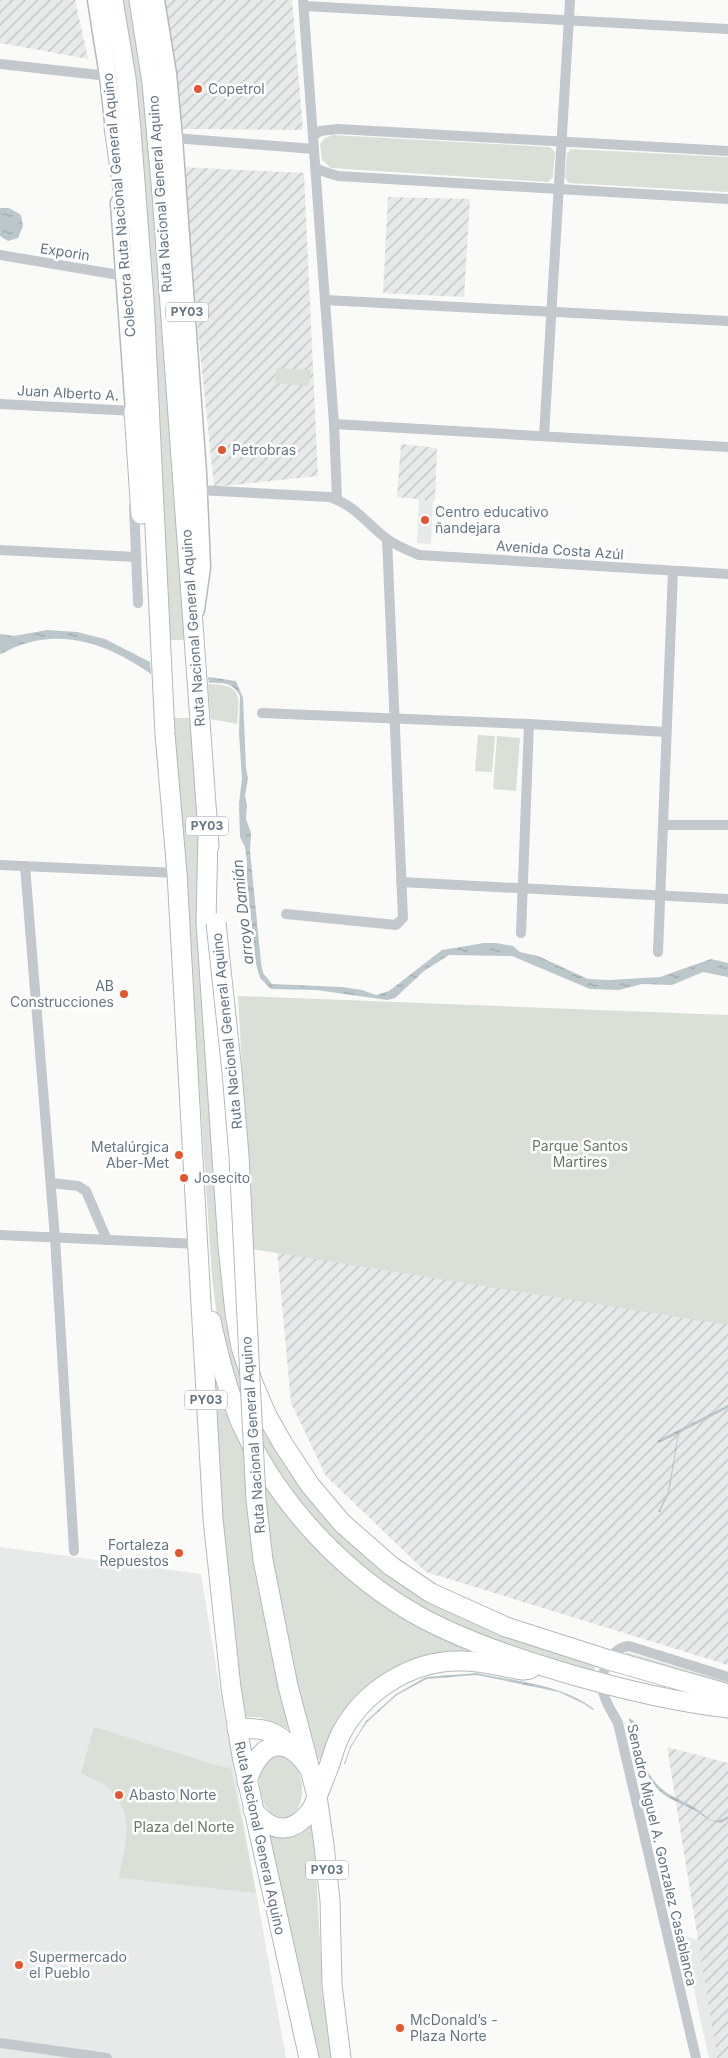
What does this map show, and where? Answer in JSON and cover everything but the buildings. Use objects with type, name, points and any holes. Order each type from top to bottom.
[{"type":"highway","name":"Ruta Nacional General Aquino","points":[[113,0],[129,112],[144,300],[165,734],[178,873],[213,1519],[237,1729],[253,1810],[309,2058]]},
{"type":"highway","name":"Ruta Nacional General Aquino","points":[[138,0],[152,83],[157,138],[208,834],[238,1147],[256,1500],[263,1560],[288,1686],[317,1796],[330,1901],[332,1985],[341,2058]]},
{"type":"highway","points":[[114,127],[132,253],[144,300]]},
{"type":"highway","name":"PY03","points":[[132,410],[142,535],[157,578]]},
{"type":"highway","name":"PY03","points":[[208,834],[206,922],[235,1313],[241,1347],[253,1383],[267,1416],[283,1444],[325,1505],[364,1545],[431,1593],[478,1616],[506,1627],[609,1660],[728,1694]]},
{"type":"highway","name":"PY03","points":[[198,1249],[220,1362],[240,1421],[283,1493],[323,1541],[359,1575],[423,1618],[461,1637],[545,1666],[644,1694],[728,1708]]},
{"type":"highway","points":[[253,1810],[260,1819],[270,1826],[283,1829],[296,1825],[306,1818],[317,1796],[339,1739],[347,1725],[368,1698],[392,1680],[417,1668],[442,1662],[463,1661],[523,1670],[545,1666]]},
{"type":"highway","points":[[237,1729],[254,1727],[263,1729],[281,1738],[310,1769]]},
{"type":"highway","points":[[247,1782],[253,1764],[266,1749],[273,1746],[283,1746],[296,1752]]},
{"type":"main road","name":"Colectora Ruta Nacional General Aquino","points":[[96,0],[114,127],[125,276],[132,410]]},
{"type":"main road","name":"PY03","points":[[156,0],[168,74],[174,138],[198,490],[202,567],[199,601],[192,624]]},
{"type":"main road","points":[[185,512],[187,317]]},
{"type":"street","points":[[544,436],[570,0]]},
{"type":"street","points":[[337,499],[334,424],[304,3],[568,21],[728,29]]},
{"type":"street","points":[[0,64],[108,76]]},
{"type":"street","points":[[313,136],[320,131],[338,129],[728,151]]},
{"type":"street","points":[[174,138],[314,148]]},
{"type":"street","points":[[315,167],[338,176],[728,199]]},
{"type":"street","name":"Exporin","points":[[0,256],[125,276]]},
{"type":"street","points":[[325,300],[728,321]]},
{"type":"street","name":"Juan Alberto A.","points":[[0,404],[132,410]]},
{"type":"street","points":[[132,410],[138,602]]},
{"type":"street","points":[[334,424],[728,447]]},
{"type":"street","name":"Avenida Costa Azúl","points":[[198,490],[337,499],[358,512],[387,539],[420,556],[728,574]]},
{"type":"street","points":[[286,914],[396,925],[403,918],[387,539]]},
{"type":"street","points":[[0,550],[136,557]]},
{"type":"street","points":[[658,952],[673,571]]},
{"type":"street","points":[[262,713],[530,724],[666,732]]},
{"type":"street","points":[[521,933],[530,724]]},
{"type":"street","points":[[664,825],[728,825]]},
{"type":"street","points":[[0,865],[178,873]]},
{"type":"street","points":[[25,866],[55,1238],[74,1551]]},
{"type":"street","points":[[401,882],[728,899]]},
{"type":"street","points":[[51,1184],[78,1186],[86,1190],[107,1240]]},
{"type":"street","points":[[0,1235],[107,1240],[198,1249]]},
{"type":"street","points":[[602,1682],[609,1660],[615,1651],[629,1646],[728,1676]]},
{"type":"street","name":"Senadro Miguel A. Gonzalez Casablanca","points":[[602,1682],[604,1694],[618,1724],[696,2058]]},
{"type":"street","points":[[0,2043],[107,2058]]},
{"type":"shaded area","points":[[0,0],[75,0],[88,59],[0,43]]},
{"type":"shaded area","points":[[162,0],[292,0],[303,130],[181,129]]},
{"type":"shaded area","points":[[181,167],[304,173],[318,476],[214,487]]},
{"type":"shaded area","points":[[388,197],[470,199],[464,297],[383,293]]},
{"type":"shaded area","points":[[401,444],[437,448],[435,501],[397,497]]},
{"type":"shaded area","name":"Centro educativo ñandejara","points":[[419,497],[433,497],[431,544],[417,543]]},
{"type":"shaded area","points":[[277,1250],[728,1317],[728,1665],[426,1572],[326,1476],[291,1403]]},
{"type":"shaded area","name":"Abasto Norte","points":[[0,1547],[201,1574],[221,1697],[286,2058],[0,2058]]},
{"type":"shaded area","points":[[667,1747],[728,1763],[728,2058],[717,2058]]},
{"type":"shaded area","points":[[682,1935],[728,1949],[728,2058],[709,2058]]},
{"type":"green space","points":[[119,0],[131,0],[145,78],[187,640],[167,640]]},
{"type":"green space","points":[[332,135],[550,147],[555,152],[553,177],[548,182],[331,168],[322,160],[320,144],[324,139]]},
{"type":"green space","points":[[571,149],[728,157],[728,192],[569,183],[565,178],[567,153]]},
{"type":"green space","points":[[276,368],[311,370],[309,386],[275,383]]},
{"type":"green space","points":[[208,684],[227,686],[236,693],[239,706],[237,724],[211,719]]},
{"type":"green space","points":[[172,718],[191,718],[242,1409],[217,1316],[212,1277],[189,930]]},
{"type":"green space","points":[[478,735],[495,736],[492,772],[475,771]]},
{"type":"green space","points":[[497,736],[520,738],[516,791],[493,789]]},
{"type":"green space","name":"Parque Santos Martires","points":[[238,996],[728,1015],[728,1325],[252,1249]]},
{"type":"green space","points":[[210,1363],[245,1446],[290,1728],[288,1729],[260,1717],[244,1717],[233,1654]]},
{"type":"green space","points":[[259,1412],[371,1558],[596,1665],[594,1671],[591,1672],[496,1643],[411,1603],[343,1552],[293,1496],[261,1446]]},
{"type":"green space","points":[[263,1476],[438,1635],[459,1647],[483,1656],[409,1666],[322,1761],[318,1758],[290,1655],[276,1579]]},
{"type":"green space","points":[[626,1652],[728,1682],[728,1686],[626,1656]]},
{"type":"green space","name":"Plaza del Norte","points":[[94,1727],[219,1766],[231,1768],[256,1893],[119,1878],[126,1842],[126,1819],[123,1809],[109,1789],[81,1773]]},
{"type":"green space","points":[[273,1754],[284,1755],[293,1763],[299,1772],[302,1783],[302,1795],[299,1805],[294,1813],[285,1817],[273,1816],[269,1812],[261,1792],[260,1772],[265,1761]]},
{"type":"green space","points":[[311,1826],[313,1828],[322,1972],[331,2058],[316,2058],[268,1834],[286,1837]]},
{"type":"water","points":[[0,208],[9,208],[21,215],[23,226],[18,238],[8,241],[0,236]]},
{"type":"water","points":[[47,630],[77,632],[105,639],[150,662],[151,674],[120,655],[104,648],[71,640],[53,639],[36,641],[0,654],[0,634],[14,636]]},
{"type":"water","points":[[208,677],[236,681],[243,698],[248,778],[245,796],[247,805],[246,819],[251,833],[250,851],[261,963],[263,973],[272,984],[342,987],[362,990],[376,995],[389,991],[442,950],[484,943],[513,946],[520,952],[538,956],[588,979],[609,980],[660,977],[711,959],[728,963],[728,977],[703,972],[672,985],[642,984],[619,990],[590,989],[512,956],[449,955],[424,971],[395,998],[387,1000],[316,990],[271,989],[260,978],[256,964],[245,847],[240,837],[239,803],[242,779],[239,733],[240,696],[234,688],[227,684],[209,683]]},
{"type":"water","points":[[728,1405],[728,1408],[679,1433],[669,1493],[660,1512],[658,1512],[668,1492],[678,1434],[658,1443],[657,1441]]},
{"type":"water","points":[[476,1673],[522,1681],[552,1689],[567,1694],[594,1709],[559,1692],[477,1675],[427,1679],[397,1695],[367,1722],[351,1747],[344,1764],[350,1747],[366,1721],[396,1694],[426,1677]]},
{"type":"water","points":[[629,1718],[634,1721],[636,1741],[643,1761],[659,1787],[713,1821],[666,1796],[651,1781],[640,1760]]},
{"type":"water","points":[[728,1816],[728,1819],[721,1823],[713,1821]]},
{"type":"place","name":"Copetrol","points":[[198,89]]},
{"type":"place","name":"Petrobras","points":[[222,450]]},
{"type":"place","name":"Centro educativo ñandejara","points":[[425,520]]},
{"type":"place","name":"AB Construcciones","points":[[124,994]]},
{"type":"place","name":"Metalúrgica Aber-Met","points":[[179,1155]]},
{"type":"place","name":"Josecito","points":[[184,1178]]},
{"type":"place","name":"Fortaleza Repuestos","points":[[179,1553]]},
{"type":"place","name":"Abasto Norte","points":[[119,1795]]},
{"type":"place","name":"Supermercado el Pueblo","points":[[19,1965]]},
{"type":"place","name":"McDonald’s - Plaza Norte","points":[[400,2028]]},
{"type":"water label","name":"arroyo Damián","points":[[243,912]]}]
